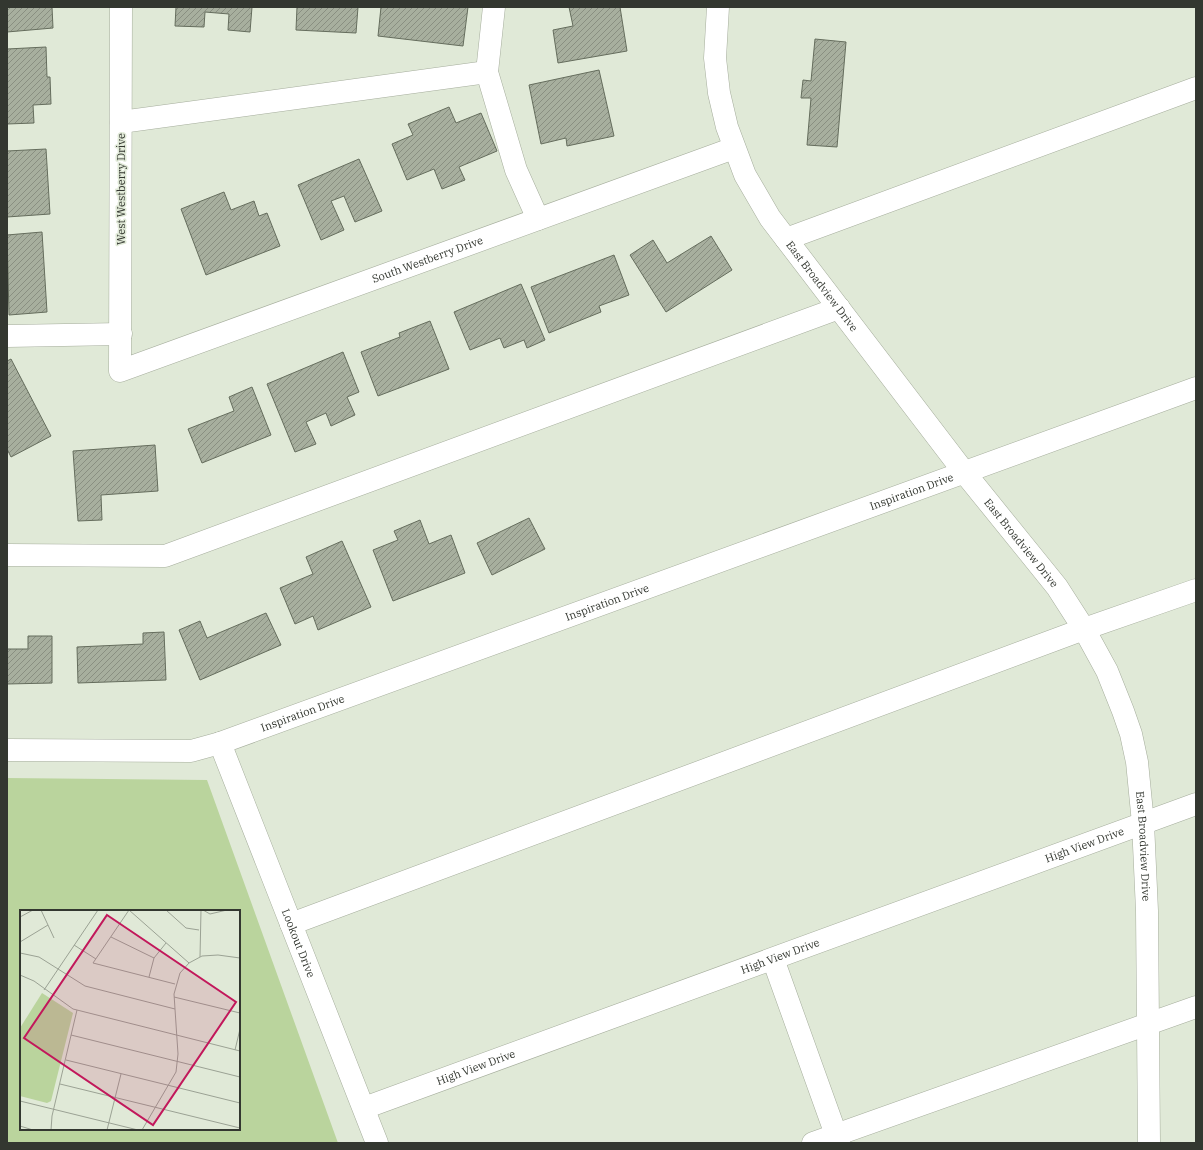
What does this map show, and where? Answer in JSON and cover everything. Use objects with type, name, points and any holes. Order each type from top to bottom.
[{"type":"street","name":"West Westberry Drive","points":[[120,7],[120,371]]},
{"type":"street","points":[[494,7],[487,72],[516,170],[538,219]]},
{"type":"street","name":"East Broadview Drive","points":[[718,7],[715,58],[719,93],[727,127],[745,175],[770,218],[964,472],[1057,587],[1084,629],[1107,672],[1131,734],[1137,762],[1143,824],[1147,911],[1149,1143]]},
{"type":"street","points":[[121,122],[487,72]]},
{"type":"street","points":[[786,239],[1196,88]]},
{"type":"street","name":"South Westberry Drive","points":[[120,371],[734,148]]},
{"type":"street","points":[[7,555],[165,556],[839,308]]},
{"type":"street","points":[[7,336],[121,334]]},
{"type":"street","name":"Inspiration Drive","points":[[7,750],[192,751],[220,744],[1196,388]]},
{"type":"street","points":[[291,924],[1084,629],[1196,590]]},
{"type":"street","name":"Lookout Drive","points":[[220,744],[377,1143]]},
{"type":"street","name":"High View Drive","points":[[364,1108],[1196,804]]},
{"type":"street","points":[[773,959],[838,1139]]},
{"type":"street","points":[[813,1143],[838,1139],[1196,1007]]},
{"type":"green space","points":[[7,778],[207,780],[338,1143],[7,1143]]},
{"type":"building","points":[[7,7],[52,7],[53,28],[7,32]]},
{"type":"building","points":[[176,7],[252,7],[250,32],[228,30],[229,14],[205,12],[204,27],[175,26]]},
{"type":"building","points":[[297,7],[358,7],[356,33],[296,30]]},
{"type":"building","points":[[381,7],[468,7],[463,46],[378,36]]},
{"type":"building","points":[[569,7],[620,7],[627,51],[558,63],[553,30],[573,26]]},
{"type":"building","points":[[815,39],[846,42],[837,147],[807,145],[811,98],[801,98],[803,80],[811,81]]},
{"type":"building","points":[[46,47],[47,77],[50,77],[51,104],[33,105],[34,123],[7,124],[7,49]]},
{"type":"building","points":[[599,70],[614,136],[567,146],[566,138],[541,144],[529,85]]},
{"type":"building","points":[[449,107],[456,123],[481,113],[497,151],[459,167],[465,180],[442,189],[434,169],[407,180],[392,144],[413,135],[408,124]]},
{"type":"building","points":[[46,149],[50,214],[7,217],[7,151]]},
{"type":"building","points":[[359,159],[382,211],[355,222],[344,196],[331,201],[344,230],[321,240],[298,185]]},
{"type":"building","points":[[224,192],[231,210],[254,201],[259,216],[267,213],[280,246],[206,275],[181,209]]},
{"type":"building","points":[[42,232],[47,312],[9,315],[7,235]]},
{"type":"building","points":[[711,236],[732,270],[666,312],[630,255],[653,240],[667,263]]},
{"type":"building","points":[[614,255],[629,295],[599,306],[601,312],[549,333],[531,287]]},
{"type":"building","points":[[521,284],[545,340],[527,348],[524,340],[504,348],[500,338],[470,350],[454,312]]},
{"type":"building","points":[[430,321],[449,369],[378,396],[361,352],[400,337],[399,333]]},
{"type":"building","points":[[343,352],[359,392],[347,397],[355,415],[331,426],[326,413],[306,422],[316,444],[295,452],[267,384]]},
{"type":"building","points":[[11,359],[51,436],[11,457],[7,449],[7,361]]},
{"type":"building","points":[[252,387],[271,435],[202,463],[188,429],[234,411],[229,397]]},
{"type":"building","points":[[155,445],[158,491],[101,495],[102,520],[78,521],[73,451]]},
{"type":"building","points":[[529,518],[545,549],[492,575],[477,543]]},
{"type":"building","points":[[420,520],[429,544],[451,535],[465,573],[393,601],[373,550],[398,540],[394,531]]},
{"type":"building","points":[[342,541],[371,607],[318,630],[313,616],[295,624],[280,588],[313,574],[306,557]]},
{"type":"building","points":[[266,613],[281,645],[200,680],[179,630],[200,621],[207,638]]},
{"type":"building","points":[[164,632],[166,680],[78,683],[77,647],[143,644],[143,633]]},
{"type":"building","points":[[28,636],[52,636],[52,683],[7,684],[7,649],[28,649]]}]
